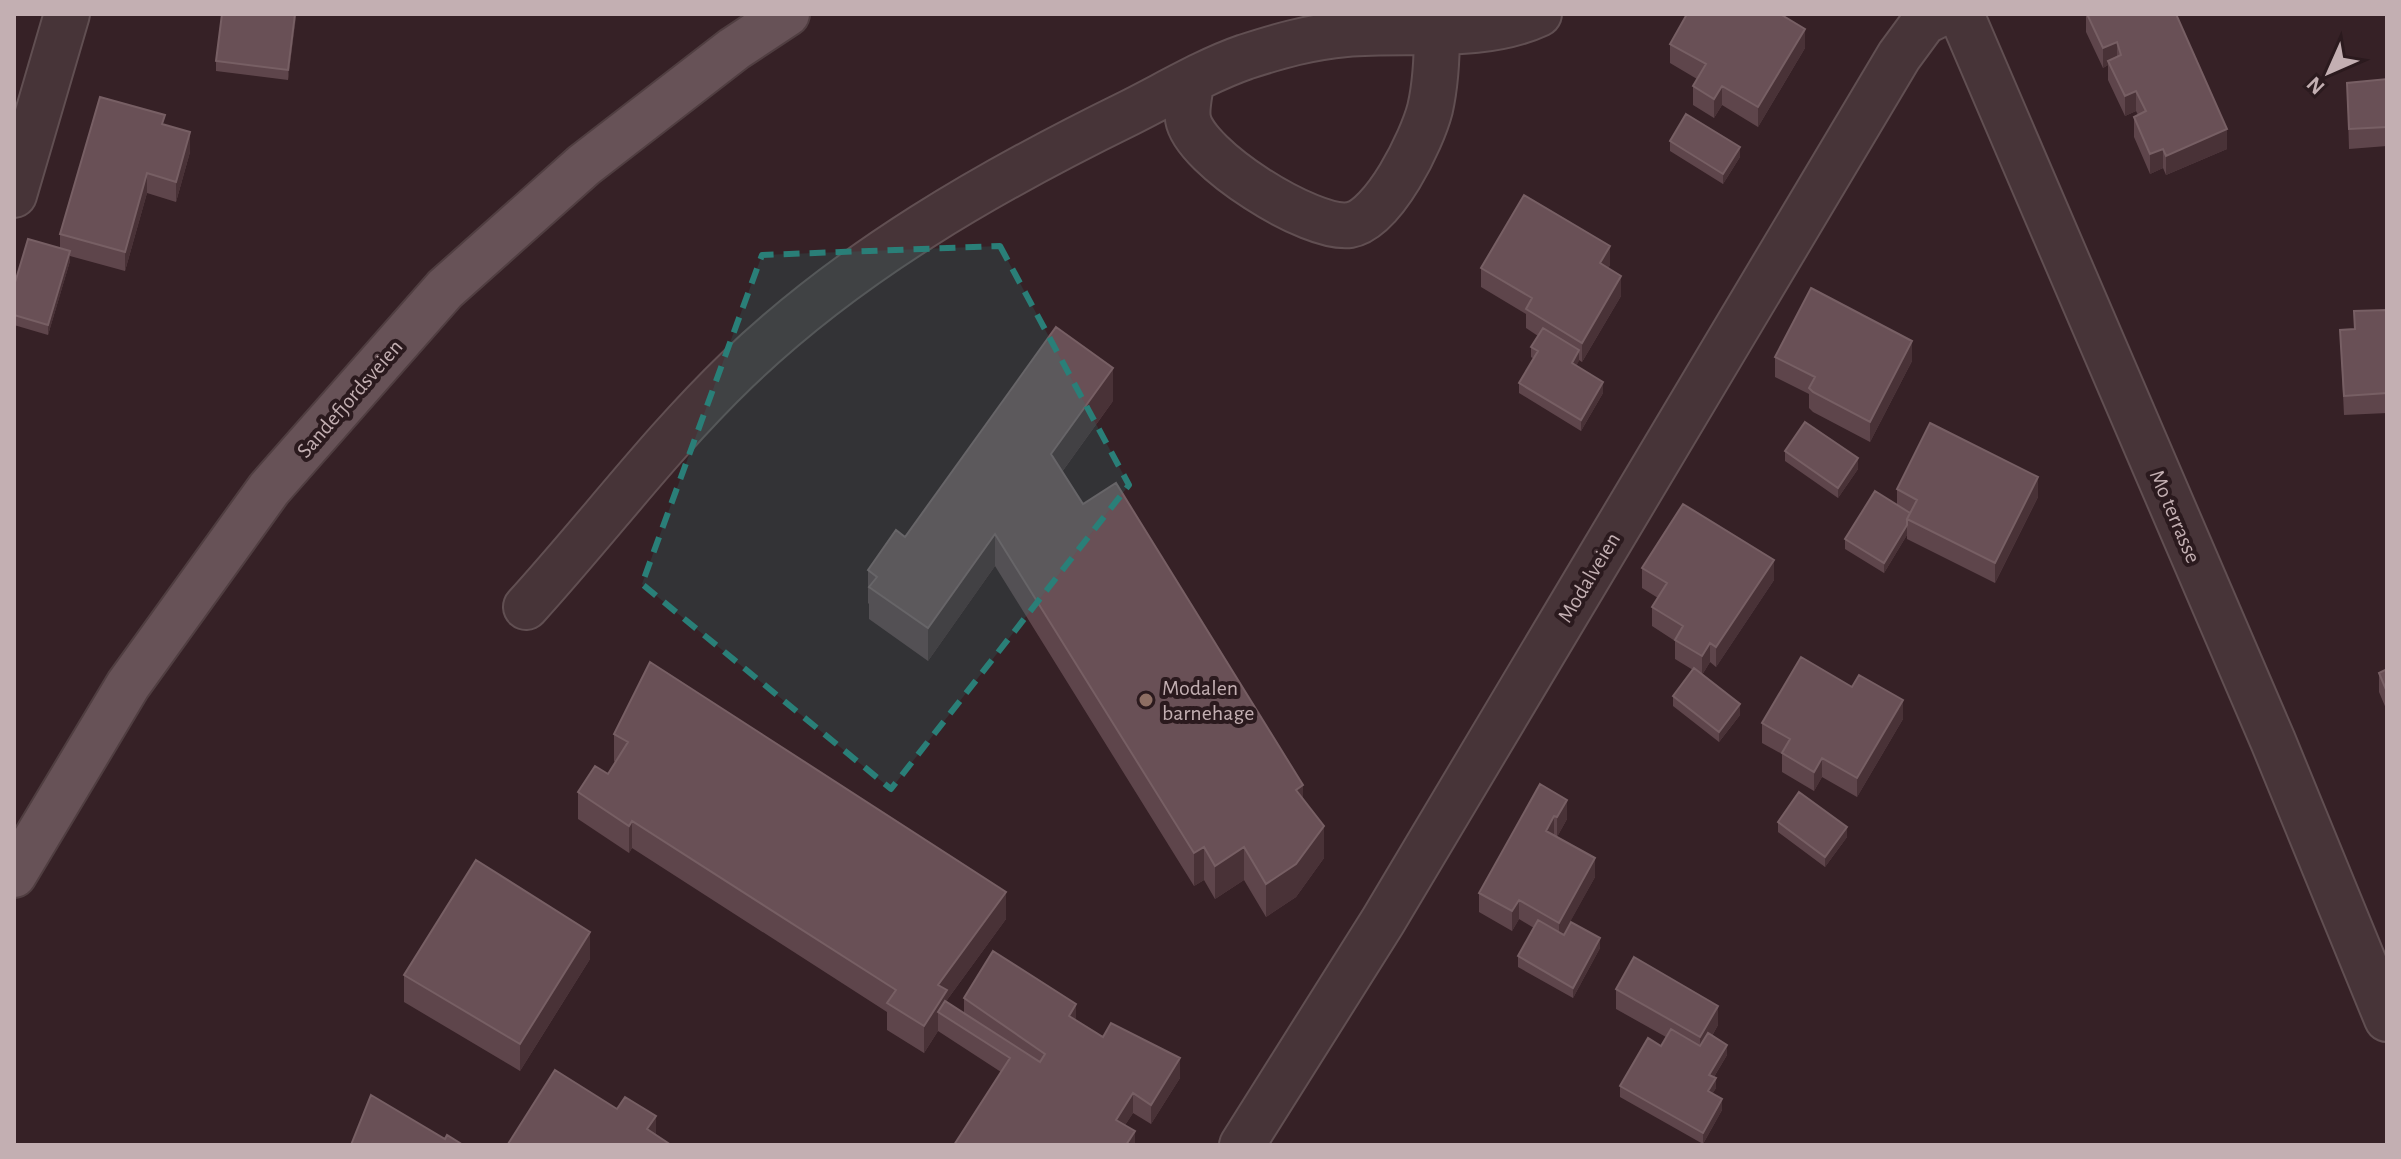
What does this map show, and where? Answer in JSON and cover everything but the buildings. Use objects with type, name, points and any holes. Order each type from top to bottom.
[{"type":"main road","name":"Sandefjordsveien","points":[[14,875],[128,685],[269,489],[445,289],[584,165],[734,49],[787,14]]},
{"type":"street","points":[[14,195],[67,14]]},
{"type":"street","points":[[526,607],[693,414],[739,368],[814,303],[959,204],[1066,143],[1241,59],[1297,40],[1347,34],[1470,30],[1524,21],[1539,14]]},
{"type":"street","name":"Modalveien","points":[[1242,1145],[1391,908],[1899,56],[1924,22],[1940,14]]},
{"type":"street","name":"Mo terrasse","points":[[1961,14],[2273,741],[2387,1019]]},
{"type":"street","points":[[1191,83],[1188,120],[1208,150],[1238,177],[1285,206],[1328,224],[1350,225],[1372,215],[1392,190],[1429,112],[1436,69],[1437,30]]},
{"type":"highlighted area","points":[[1000,246],[1129,485],[891,789],[642,584],[762,255]]},
{"type":"place","name":"Modalen barnehage","points":[[1146,700]]}]
